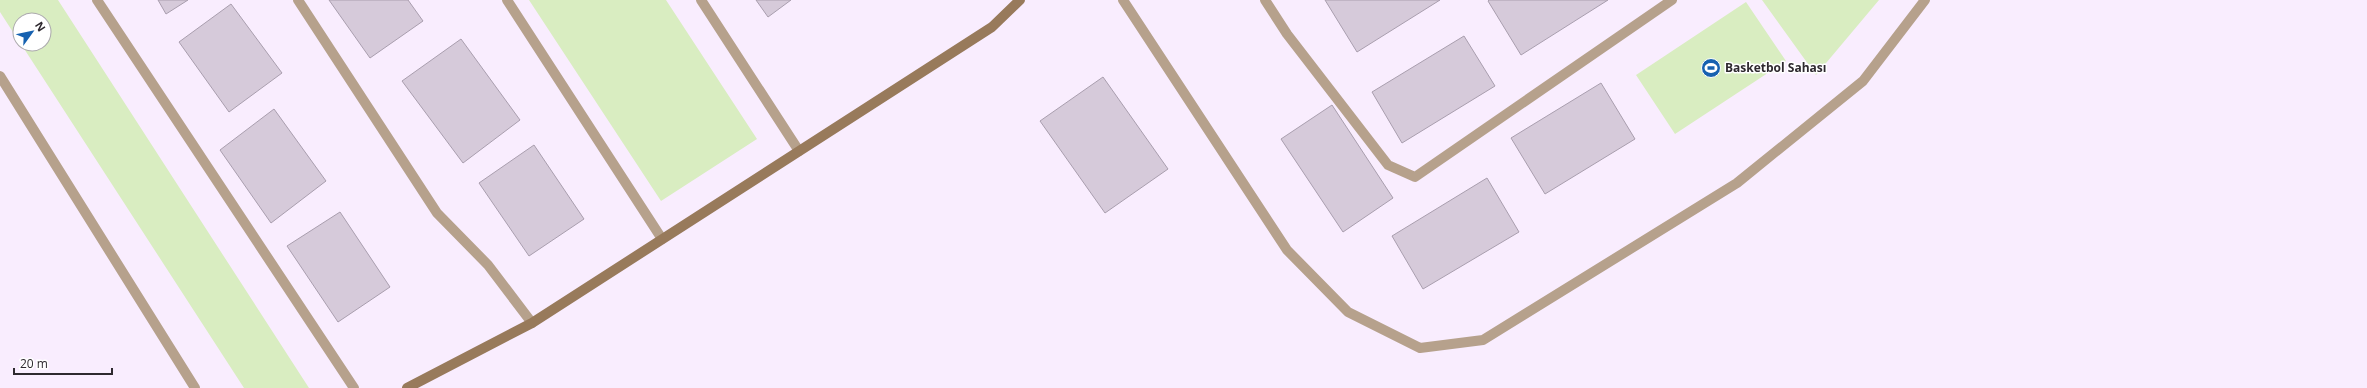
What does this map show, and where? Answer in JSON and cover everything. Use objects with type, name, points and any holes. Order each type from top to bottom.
[{"type":"street","points":[[98,0],[354,388]]},
{"type":"street","points":[[298,0],[438,213],[488,265],[532,323]]},
{"type":"street","points":[[507,0],[662,239]]},
{"type":"street","points":[[701,0],[798,151]]},
{"type":"street","points":[[407,388],[532,323],[992,26],[1020,0]]},
{"type":"street","points":[[1122,0],[1287,250],[1348,312],[1420,348],[1483,340],[1738,183],[1863,81],[1925,0]]},
{"type":"street","points":[[1265,0],[1287,34],[1388,165],[1415,177],[1672,0]]},
{"type":"street","points":[[0,76],[4,91],[195,388]]},
{"type":"green space","points":[[0,0],[58,0],[309,388],[244,388],[26,52],[52,52],[52,12],[12,12],[12,31],[0,12]]},
{"type":"green space","points":[[529,0],[666,0],[757,139],[661,201]]},
{"type":"green space","points":[[1762,0],[1879,0],[1816,75]]},
{"type":"green space","name":"Basketbol Sahası","points":[[1746,2],[1786,61],[1675,134],[1636,75]]},
{"type":"building","points":[[158,0],[188,0],[166,14]]},
{"type":"building","points":[[329,0],[408,0],[423,21],[370,58]]},
{"type":"building","points":[[756,0],[791,0],[768,17]]},
{"type":"building","points":[[1325,0],[1440,0],[1357,52]]},
{"type":"building","points":[[1608,0],[1521,55],[1488,1]]},
{"type":"building","points":[[231,4],[282,73],[229,112],[179,42]]},
{"type":"building","points":[[1464,36],[1495,86],[1402,143],[1372,92]]},
{"type":"building","points":[[461,39],[520,120],[463,163],[402,81]]},
{"type":"building","points":[[1103,77],[1168,169],[1105,213],[1040,121]]},
{"type":"building","points":[[1601,83],[1635,139],[1545,194],[1511,138]]},
{"type":"building","points":[[1332,105],[1393,198],[1343,232],[1281,139]]},
{"type":"building","points":[[274,109],[326,181],[271,223],[220,150]]},
{"type":"building","points":[[534,145],[584,219],[529,256],[479,183]]},
{"type":"building","points":[[1487,178],[1519,232],[1423,289],[1392,236]]},
{"type":"building","points":[[340,212],[390,287],[338,322],[287,246]]},
{"type":"place","name":"Basketbol Sahası","points":[[1711,68]]}]
